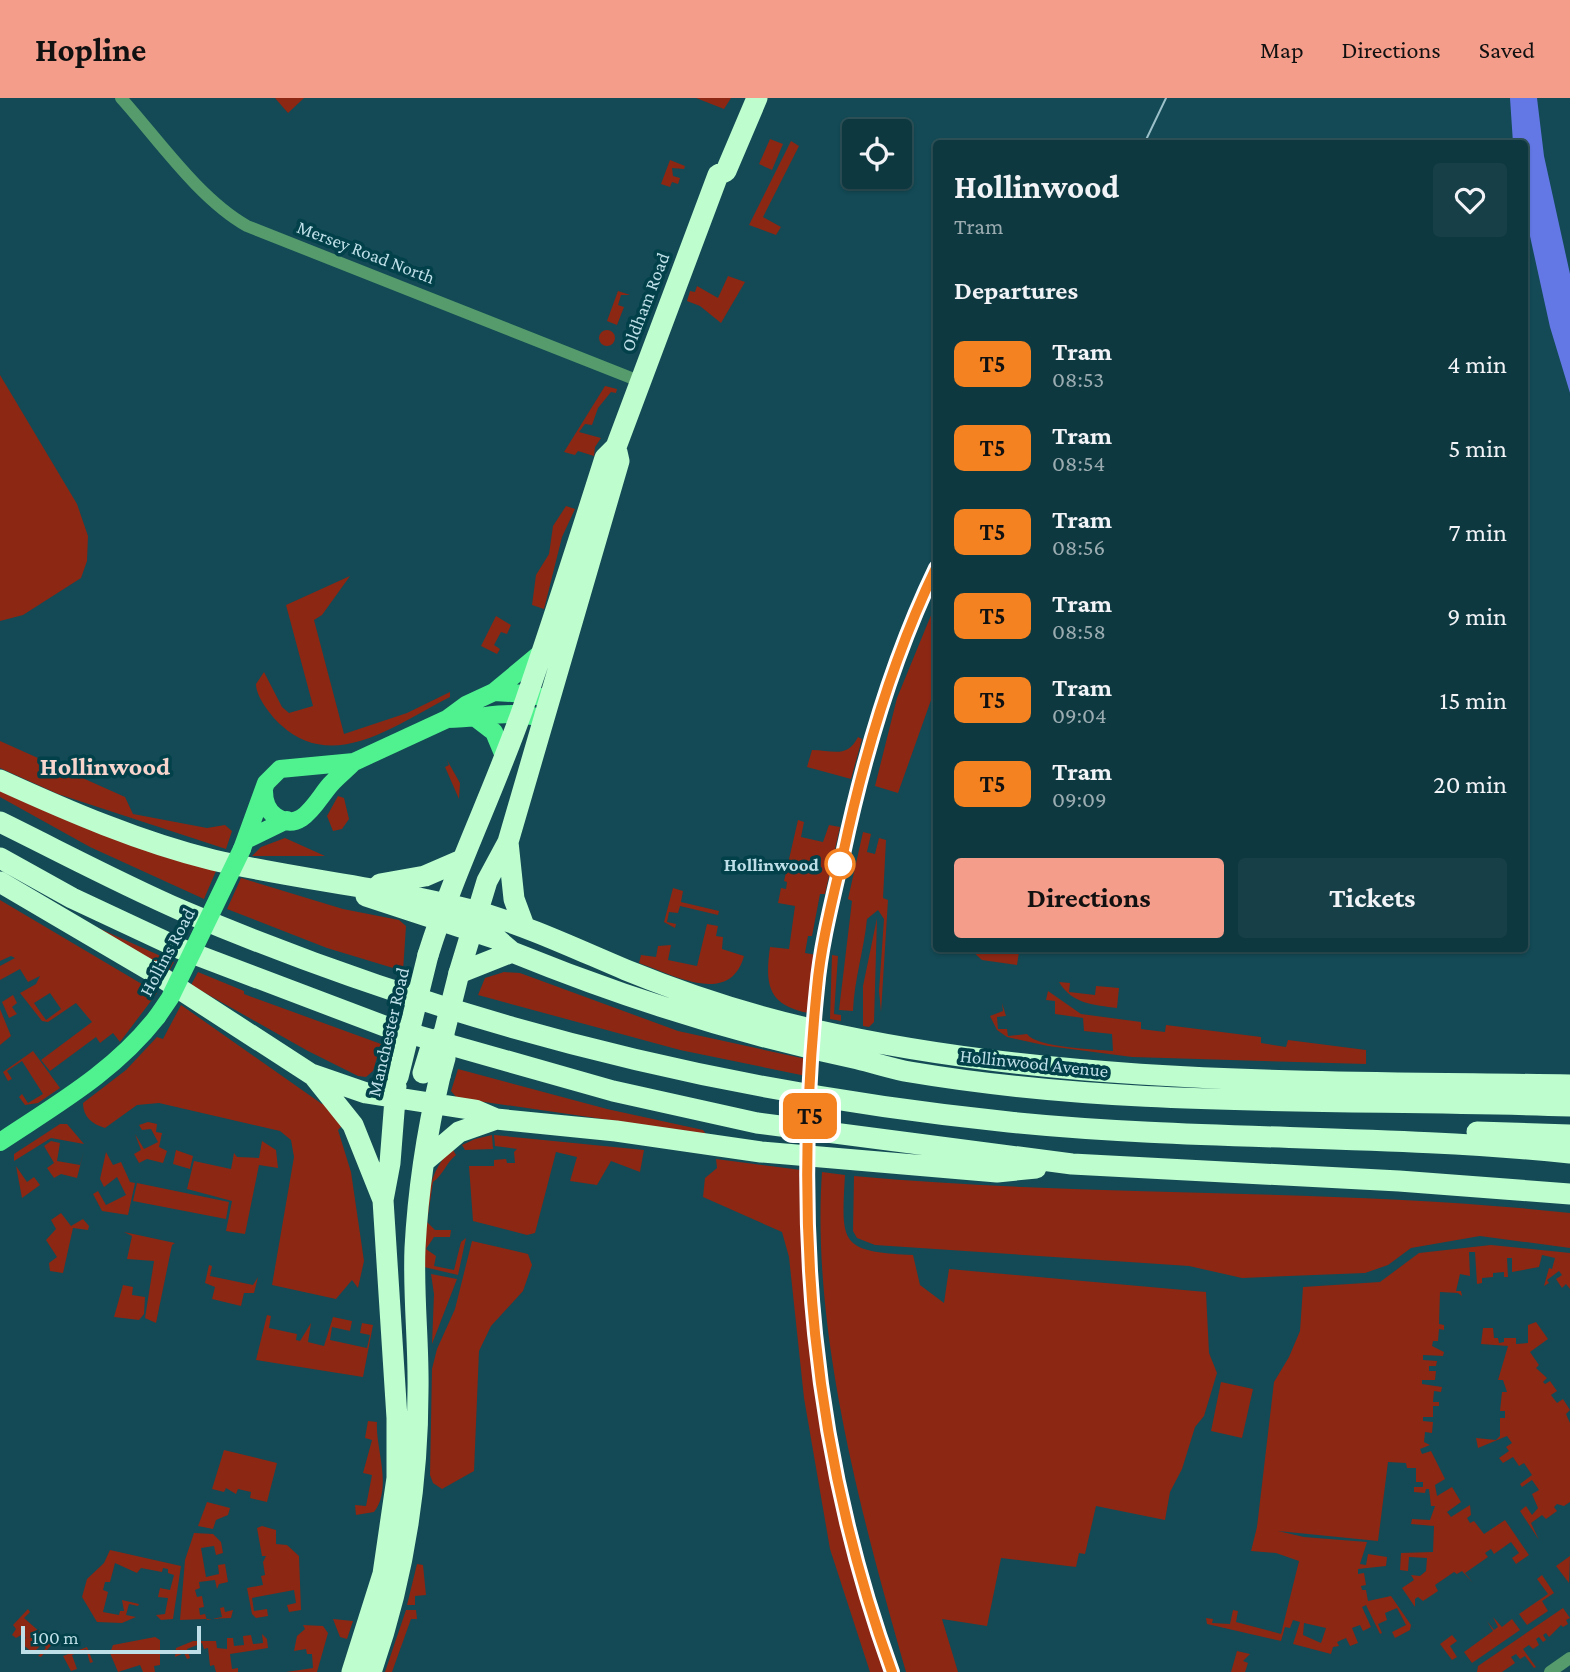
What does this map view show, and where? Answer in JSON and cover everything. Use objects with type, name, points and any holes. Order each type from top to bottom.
[{"type":"highway","name":"Oldham Road","points":[[718,175],[715,169],[743,98]]},
{"type":"highway","name":"Oldham Road","points":[[597,508],[619,461],[616,447],[718,175],[726,171],[757,98]]},
{"type":"highway","name":"Manchester Road","points":[[372,1672],[399,1582],[397,1418],[383,1200],[390,1163],[398,1077],[428,955],[442,913],[473,838],[597,508]]},
{"type":"highway","points":[[459,973],[487,881],[508,842],[547,709],[597,508]]},
{"type":"highway","points":[[0,780],[58,806],[207,858],[357,888],[395,887],[462,860]]},
{"type":"highway","points":[[0,822],[182,910],[383,988],[615,1057],[773,1089],[1008,1122],[1139,1133],[1388,1139],[1570,1153]]},
{"type":"highway","points":[[508,842],[514,899],[524,926]]},
{"type":"highway","points":[[0,858],[72,898],[181,948],[387,1027],[464,1051],[613,1091],[757,1123],[1072,1164],[1399,1181],[1570,1195]]},
{"type":"highway","points":[[0,882],[158,975],[311,1074],[394,1099],[424,1103],[483,1118],[616,1131],[761,1152],[984,1171],[1072,1164]]},
{"type":"highway","points":[[395,887],[442,913]]},
{"type":"highway","points":[[357,888],[366,897],[473,922]]},
{"type":"highway","name":"Hollinwood Avenue","points":[[473,922],[524,926],[631,972],[698,996],[807,1028],[944,1055],[1111,1074],[1570,1085]]},
{"type":"highway","name":"Hollinwood Avenue","points":[[473,922],[512,952],[660,1009],[782,1043],[907,1072],[1174,1098],[1570,1106]]},
{"type":"highway","points":[[459,973],[512,952]]},
{"type":"highway","name":"Manchester Road","points":[[352,1672],[400,1522],[418,1392],[415,1251],[426,1160],[424,1103],[432,1074],[430,1051],[444,1032],[459,973]]},
{"type":"highway","points":[[311,1074],[353,1125],[383,1200]]},
{"type":"highway","points":[[426,1160],[451,1137],[483,1118]]},
{"type":"highway","points":[[1388,1139],[1450,1131],[1570,1135]]},
{"type":"main road","points":[[494,692],[543,652]]},
{"type":"main road","name":"Hollins Road","points":[[0,1142],[95,1079],[128,1051],[157,1017],[181,975],[245,844],[264,791],[276,772],[286,768],[302,769],[354,762],[447,719],[466,705],[494,692],[547,709]]},
{"type":"main road","name":"Hollins Road","points":[[447,719],[477,719],[506,712],[524,703]]},
{"type":"main road","points":[[477,719],[494,733],[504,756]]},
{"type":"main road","name":"Hollins Road","points":[[245,844],[286,820],[304,818],[354,762]]},
{"type":"main road","points":[[302,769],[314,781],[316,804]]},
{"type":"main road","points":[[264,791],[270,811],[286,820]]},
{"type":"street","name":"Mersey Road North","points":[[121,98],[212,199],[229,216],[247,226],[639,381]]},
{"type":"street","points":[[1550,1672],[1570,1658]]},
{"type":"shaded area","points":[[275,98],[304,98],[288,113]]},
{"type":"shaded area","points":[[696,98],[731,98],[724,109]]},
{"type":"shaded area","points":[[770,139],[783,144],[772,170],[759,164]]},
{"type":"shaded area","points":[[791,141],[799,146],[763,217],[781,227],[776,235],[749,225]]},
{"type":"shaded area","points":[[670,160],[685,166],[684,169],[672,168],[673,176],[680,178],[678,184],[672,182],[670,187],[661,184]]},
{"type":"shaded area","points":[[728,276],[745,282],[721,323],[700,306],[687,301],[690,291],[695,292],[697,286],[718,298]]},
{"type":"shaded area","points":[[618,291],[630,295],[621,295],[618,305],[624,307],[617,325],[607,321]]},
{"type":"shaded area","points":[[607,330],[613,332],[613,344],[607,346],[601,344],[599,338],[601,332]]},
{"type":"shaded area","points":[[0,375],[77,504],[88,536],[87,561],[81,578],[23,615],[0,621]]},
{"type":"shaded area","points":[[605,386],[617,389],[616,393],[611,392],[598,408],[592,425],[585,424],[579,432],[601,438],[595,447],[594,456],[578,451],[575,455],[564,452]]},
{"type":"shaded area","points":[[566,506],[575,509],[562,537],[544,609],[532,605],[536,575],[549,554],[553,526]]},
{"type":"shaded area","points":[[350,576],[322,615],[314,620],[344,734],[407,713],[450,692],[450,697],[366,739],[344,745],[322,745],[301,739],[281,725],[261,700],[256,684],[264,672],[282,707],[289,713],[313,706],[286,605]]},
{"type":"shaded area","points":[[933,610],[933,694],[898,793],[875,786],[897,698]]},
{"type":"shaded area","points":[[496,616],[511,625],[507,634],[501,632],[494,645],[500,649],[497,654],[481,646]]},
{"type":"shaded area","points":[[858,737],[862,739],[851,779],[807,767],[812,750],[844,751],[854,744]]},
{"type":"shaded area","points":[[0,741],[125,797],[133,814],[207,828],[225,825],[232,831],[226,849],[58,794],[0,768]]},
{"type":"shaded area","points":[[447,760],[460,783],[459,799],[445,767],[449,765]]},
{"type":"shaded area","points":[[0,789],[216,871],[204,899],[90,847],[0,797]]},
{"type":"shaded area","points":[[338,796],[344,798],[349,819],[342,829],[333,831],[327,816]]},
{"type":"shaded area","points":[[798,820],[804,822],[801,837],[823,842],[829,825],[840,827],[825,894],[820,894],[812,936],[808,936],[805,953],[817,955],[812,988],[809,990],[809,1013],[784,1005],[777,998],[772,991],[768,972],[770,947],[789,949],[795,906],[778,903],[781,888],[786,889],[787,882],[784,881]]},
{"type":"shaded area","points":[[863,832],[871,834],[867,852],[875,854],[879,838],[886,840],[883,898],[888,900],[881,1012],[879,991],[884,919],[878,910],[867,919],[853,1011],[839,1010],[852,901],[848,899]]},
{"type":"shaded area","points":[[285,838],[325,856],[252,856],[261,847]]},
{"type":"shaded area","points":[[241,878],[343,909],[399,920],[406,926],[403,971],[327,948],[227,909]]},
{"type":"shaded area","points":[[673,888],[683,891],[681,902],[719,911],[718,915],[680,906],[678,913],[669,912],[667,922],[676,924],[675,928],[664,922]]},
{"type":"shaded area","points":[[0,900],[157,993],[120,1042],[113,1033],[100,1043],[96,1037],[50,1071],[41,1060],[92,1022],[76,1003],[48,1022],[42,1021],[20,993],[36,984],[40,976],[28,982],[20,969],[0,980],[0,966],[15,958],[11,956],[0,961]],"holes":[[[50,993],[61,1009],[46,1020],[34,1003]]]},
{"type":"shaded area","points":[[877,918],[874,1022],[869,1027],[863,1026],[863,986]]},
{"type":"shaded area","points":[[85,922],[174,962],[168,973]]},
{"type":"shaded area","points":[[707,924],[718,926],[716,936],[723,937],[722,949],[744,956],[737,971],[727,980],[714,984],[699,983],[639,963],[641,955],[656,957],[658,946],[671,945],[668,960],[697,966]]},
{"type":"shaded area","points":[[973,952],[1019,952],[1017,965],[982,960]]},
{"type":"shaded area","points":[[832,955],[838,956],[834,1014],[841,1015],[841,1021],[830,1019]]},
{"type":"shaded area","points":[[198,972],[244,991],[244,994],[381,1044],[373,1071],[366,1077],[358,1076],[191,985]]},
{"type":"shaded area","points":[[504,972],[520,973],[678,1031],[806,1059],[806,1076],[680,1050],[478,995],[485,978]]},
{"type":"shaded area","points":[[1059,982],[1070,983],[1069,992],[1095,995],[1096,986],[1119,988],[1117,1008],[1077,999],[1070,995]]},
{"type":"shaded area","points":[[1048,991],[1081,1014],[1141,1022],[1141,1029],[1165,1032],[1166,1025],[1261,1037],[1261,1043],[1286,1047],[1288,1040],[1366,1050],[1366,1064],[1132,1057],[1048,1046],[1007,1037],[997,1030],[990,1016],[1003,1011],[1002,1003],[1006,1016],[997,1017],[998,1029],[1007,1029],[1008,1036],[1027,1034],[1033,1039],[1054,1045],[1113,1051],[1112,1034],[1084,1031],[1083,1018],[1055,1014],[1055,1001],[1046,1000]]},
{"type":"shaded area","points":[[13,995],[17,1003],[12,1007],[17,1014],[9,1018],[2,1002]]},
{"type":"shaded area","points":[[181,1005],[322,1104],[325,1103],[343,1125],[338,1130],[351,1172],[364,1261],[358,1288],[352,1280],[336,1299],[272,1285],[294,1157],[291,1140],[280,1131],[159,1103],[137,1105],[105,1128],[92,1122],[87,1116],[83,1103],[126,1070],[157,1037],[163,1039]]},
{"type":"shaded area","points":[[0,1009],[11,1036],[0,1045]]},
{"type":"shaded area","points":[[33,1051],[60,1088],[38,1103],[25,1105],[19,1097],[22,1094],[28,1103],[43,1094],[22,1061],[7,1071],[12,1079],[8,1081],[3,1072]]},
{"type":"shaded area","points":[[458,1069],[607,1109],[703,1130],[706,1134],[457,1098],[451,1091]]},
{"type":"shaded area","points":[[148,1122],[157,1124],[156,1132],[162,1133],[159,1147],[167,1151],[163,1163],[147,1159],[139,1163],[134,1154],[141,1150],[135,1134],[144,1149],[158,1142],[151,1129],[142,1130],[139,1125]]},
{"type":"shaded area","points":[[60,1124],[67,1124],[84,1144],[51,1138],[14,1161],[14,1154]]},
{"type":"shaded area","points":[[492,1135],[493,1149],[465,1150],[462,1145],[475,1139]]},
{"type":"shaded area","points":[[494,1135],[644,1150],[640,1172],[611,1161],[597,1185],[570,1181],[577,1157],[556,1152],[535,1233],[527,1235],[473,1221],[469,1166],[494,1166],[494,1160],[506,1159],[507,1163],[515,1163],[514,1152],[517,1149],[495,1146]]},
{"type":"shaded area","points":[[51,1141],[60,1143],[57,1161],[80,1165],[84,1150],[77,1178],[61,1174],[54,1178],[47,1168],[54,1163],[44,1146]]},
{"type":"shaded area","points":[[262,1141],[276,1150],[278,1168],[259,1165],[245,1234],[226,1231],[232,1201],[187,1189],[194,1161],[231,1169],[234,1153],[237,1157],[259,1158]]},
{"type":"shaded area","points":[[452,1148],[456,1155],[433,1182],[427,1222],[435,1230],[451,1230],[450,1237],[434,1237],[426,1249],[436,1256],[434,1266],[454,1270],[461,1242],[466,1238],[458,1275],[424,1267],[422,1256],[430,1185],[442,1160]]},
{"type":"shaded area","points":[[176,1150],[193,1156],[190,1169],[173,1164]]},
{"type":"shaded area","points":[[106,1152],[113,1165],[121,1162],[130,1182],[135,1183],[128,1215],[102,1211],[93,1194],[98,1191],[106,1205],[126,1195],[117,1177],[104,1187],[100,1179]]},
{"type":"shaded area","points":[[716,1159],[801,1170],[805,1297],[822,1424],[850,1550],[887,1672],[870,1672],[830,1549],[804,1398],[789,1257],[782,1232],[703,1197],[705,1178],[717,1168]]},
{"type":"shaded area","points":[[16,1166],[27,1182],[34,1177],[40,1185],[22,1198]]},
{"type":"shaded area","points":[[822,1172],[845,1175],[844,1216],[850,1240],[871,1251],[913,1255],[920,1285],[944,1303],[949,1269],[1206,1292],[1209,1353],[1217,1373],[1204,1416],[1195,1427],[1182,1469],[1170,1492],[1165,1520],[1096,1506],[1085,1554],[1079,1553],[1076,1567],[1001,1558],[987,1626],[942,1619],[958,1672],[906,1672],[889,1613],[857,1488],[832,1360],[824,1296]]},
{"type":"shaded area","points":[[854,1176],[1033,1187],[1391,1199],[1570,1213],[1570,1248],[1480,1236],[1411,1248],[1388,1265],[1365,1273],[1242,1278],[1189,1266],[875,1245],[857,1238],[853,1231]]},
{"type":"shaded area","points":[[137,1183],[229,1202],[226,1219],[133,1201]]},
{"type":"shaded area","points":[[61,1213],[71,1226],[83,1219],[89,1226],[88,1230],[73,1228],[63,1273],[50,1271],[49,1263],[57,1257],[46,1240],[56,1229],[51,1220]]},
{"type":"shaded area","points":[[124,1232],[175,1243],[172,1245],[156,1323],[145,1318],[154,1261],[127,1259],[132,1236]]},
{"type":"shaded area","points":[[472,1241],[528,1254],[532,1265],[523,1291],[491,1326],[479,1351],[474,1471],[442,1489],[433,1483],[430,1475],[432,1369],[437,1349],[455,1309]]},
{"type":"shaded area","points":[[1491,1245],[1570,1253],[1570,1289],[1566,1284],[1562,1288],[1556,1279],[1562,1275],[1559,1271],[1547,1280],[1549,1283],[1544,1286],[1555,1258],[1542,1255],[1539,1267],[1512,1272],[1512,1258],[1507,1258],[1508,1277],[1504,1277],[1504,1272],[1493,1273],[1493,1277],[1482,1278],[1482,1283],[1477,1284],[1475,1252],[1469,1252],[1470,1276],[1460,1274],[1456,1291],[1461,1291],[1462,1296],[1458,1293],[1440,1292],[1439,1324],[1444,1325],[1444,1330],[1439,1329],[1438,1341],[1433,1341],[1432,1346],[1444,1352],[1443,1356],[1423,1355],[1423,1360],[1437,1361],[1436,1366],[1429,1366],[1429,1371],[1436,1371],[1435,1380],[1422,1380],[1422,1384],[1442,1387],[1441,1392],[1434,1391],[1433,1402],[1439,1402],[1439,1406],[1433,1406],[1433,1417],[1423,1417],[1423,1421],[1433,1422],[1432,1433],[1425,1432],[1424,1442],[1430,1445],[1420,1449],[1422,1454],[1431,1451],[1445,1479],[1435,1485],[1437,1496],[1452,1487],[1461,1502],[1447,1512],[1451,1517],[1470,1505],[1471,1515],[1467,1518],[1470,1523],[1474,1521],[1484,1534],[1505,1520],[1529,1555],[1516,1564],[1512,1558],[1519,1553],[1511,1542],[1494,1554],[1491,1549],[1485,1553],[1488,1557],[1465,1573],[1473,1583],[1462,1571],[1457,1574],[1454,1572],[1435,1585],[1438,1591],[1423,1601],[1418,1597],[1415,1599],[1415,1607],[1402,1588],[1414,1580],[1411,1575],[1420,1576],[1426,1571],[1427,1558],[1409,1557],[1408,1571],[1400,1570],[1401,1553],[1433,1552],[1434,1526],[1411,1524],[1412,1519],[1430,1520],[1435,1506],[1431,1506],[1429,1489],[1426,1489],[1425,1493],[1414,1492],[1414,1487],[1423,1487],[1423,1482],[1416,1482],[1416,1468],[1407,1468],[1406,1463],[1388,1462],[1378,1541],[1278,1531],[1304,1537],[1367,1542],[1360,1564],[1366,1565],[1368,1554],[1387,1557],[1386,1566],[1358,1569],[1358,1574],[1364,1573],[1366,1585],[1361,1586],[1362,1590],[1366,1590],[1368,1601],[1391,1596],[1411,1625],[1410,1630],[1395,1638],[1392,1632],[1406,1625],[1397,1608],[1385,1613],[1387,1620],[1378,1624],[1382,1633],[1380,1634],[1366,1605],[1362,1607],[1371,1627],[1363,1631],[1360,1625],[1352,1628],[1358,1643],[1350,1646],[1346,1638],[1337,1642],[1339,1646],[1333,1647],[1331,1654],[1293,1644],[1300,1622],[1293,1620],[1290,1628],[1285,1627],[1281,1641],[1207,1624],[1206,1618],[1213,1619],[1212,1623],[1230,1624],[1233,1610],[1238,1611],[1236,1622],[1281,1634],[1299,1561],[1276,1553],[1251,1551],[1257,1527],[1274,1382],[1300,1331],[1303,1287],[1380,1282],[1419,1253]],"holes":[[[1304,1623],[1326,1628],[1321,1643],[1303,1635]]]},
{"type":"shaded area","points":[[209,1265],[212,1266],[210,1276],[253,1285],[258,1277],[254,1293],[244,1293],[241,1306],[212,1299],[215,1287],[205,1283]]},
{"type":"shaded area","points":[[431,1274],[457,1279],[432,1344],[434,1294]]},
{"type":"shaded area","points":[[123,1285],[133,1287],[132,1295],[145,1297],[144,1314],[139,1320],[114,1317]]},
{"type":"shaded area","points":[[267,1315],[271,1316],[269,1328],[297,1334],[296,1340],[300,1341],[311,1323],[308,1342],[324,1346],[333,1317],[352,1321],[350,1331],[332,1327],[330,1340],[367,1348],[370,1335],[360,1333],[362,1323],[373,1325],[363,1377],[256,1360]]},
{"type":"shaded area","points":[[1536,1322],[1548,1339],[1530,1352],[1539,1365],[1536,1368],[1547,1378],[1543,1382],[1545,1384],[1550,1381],[1557,1391],[1551,1395],[1557,1403],[1563,1399],[1570,1410],[1566,1414],[1570,1423],[1570,1502],[1564,1506],[1557,1504],[1554,1507],[1557,1511],[1546,1519],[1542,1515],[1531,1523],[1539,1540],[1520,1511],[1526,1506],[1532,1515],[1538,1508],[1532,1494],[1539,1490],[1532,1480],[1522,1487],[1520,1484],[1532,1475],[1524,1463],[1519,1466],[1513,1457],[1503,1463],[1499,1458],[1509,1451],[1506,1447],[1512,1443],[1507,1436],[1478,1448],[1476,1438],[1496,1440],[1500,1436],[1500,1418],[1505,1418],[1505,1411],[1500,1411],[1502,1392],[1507,1392],[1503,1380],[1498,1380],[1508,1346],[1481,1344],[1483,1328],[1493,1328],[1494,1338],[1498,1338],[1499,1343],[1504,1342],[1504,1338],[1516,1338],[1516,1344],[1528,1343],[1528,1325]]},
{"type":"shaded area","points":[[1221,1382],[1253,1389],[1242,1438],[1211,1431]]},
{"type":"shaded area","points":[[368,1421],[377,1422],[382,1491],[374,1512],[356,1515],[355,1505],[366,1506],[372,1475],[363,1473],[372,1440],[365,1438]]},
{"type":"shaded area","points":[[224,1450],[277,1463],[267,1502],[250,1498],[251,1492],[238,1489],[236,1494],[226,1488],[224,1492],[212,1489]]},
{"type":"shaded area","points":[[207,1502],[230,1508],[228,1515],[216,1520],[213,1529],[198,1526]]},
{"type":"shaded area","points":[[262,1526],[276,1530],[276,1544],[287,1545],[299,1556],[301,1610],[289,1612],[287,1605],[296,1603],[294,1590],[252,1598],[254,1611],[267,1609],[268,1616],[256,1618],[252,1614],[247,1588],[263,1585],[261,1576],[265,1575],[263,1562],[266,1556],[262,1556],[257,1528]]},
{"type":"shaded area","points":[[194,1533],[213,1534],[221,1542],[223,1553],[216,1555],[214,1546],[201,1548],[206,1577],[219,1574],[218,1565],[225,1564],[228,1582],[219,1584],[217,1589],[215,1580],[199,1582],[200,1588],[195,1590],[197,1597],[202,1596],[204,1607],[199,1608],[200,1615],[205,1614],[207,1619],[180,1620],[185,1560]]},
{"type":"shaded area","points":[[110,1550],[181,1566],[173,1619],[161,1620],[156,1615],[165,1614],[168,1598],[158,1597],[160,1588],[170,1590],[174,1575],[168,1573],[168,1569],[163,1568],[162,1572],[141,1568],[137,1573],[115,1563],[110,1582],[105,1582],[103,1590],[108,1592],[103,1612],[119,1615],[120,1611],[124,1611],[122,1600],[139,1604],[129,1604],[126,1615],[136,1617],[122,1623],[97,1622],[82,1597],[87,1579],[104,1563]]},
{"type":"shaded area","points":[[1570,1556],[1569,1583],[1556,1566]]},
{"type":"shaded area","points":[[417,1564],[423,1565],[426,1595],[415,1596],[415,1605],[407,1605]]},
{"type":"shaded area","points":[[1542,1575],[1554,1593],[1542,1601],[1548,1611],[1527,1625],[1519,1614],[1548,1594],[1537,1579]]},
{"type":"shaded area","points":[[224,1607],[225,1612],[233,1610],[231,1618],[214,1619],[222,1617],[220,1608]]},
{"type":"shaded area","points":[[1563,1608],[1570,1618],[1566,1620],[1568,1624],[1563,1627],[1561,1625],[1549,1637],[1546,1633],[1543,1635],[1546,1640],[1543,1642],[1539,1637],[1536,1639],[1539,1645],[1533,1649],[1529,1645],[1523,1649],[1536,1667],[1534,1668],[1525,1656],[1520,1659],[1516,1654],[1511,1657],[1515,1663],[1502,1672],[1477,1672],[1478,1666]]},
{"type":"shaded area","points":[[28,1609],[30,1612],[24,1618],[41,1633],[47,1634],[53,1643],[41,1657],[38,1656],[46,1648],[42,1644],[33,1653],[21,1643],[26,1638],[23,1634],[16,1638],[12,1635],[16,1629],[13,1625]]},
{"type":"shaded area","points":[[406,1610],[416,1610],[417,1619],[411,1619],[392,1672],[385,1672]]},
{"type":"shaded area","points":[[1493,1617],[1502,1627],[1512,1619],[1520,1630],[1472,1663],[1464,1652],[1493,1631],[1487,1621],[1494,1630],[1498,1627]]},
{"type":"shaded area","points":[[333,1619],[353,1621],[347,1639],[340,1637]]},
{"type":"shaded area","points":[[303,1625],[323,1626],[328,1633],[317,1672],[286,1672],[313,1668],[312,1654],[307,1654],[306,1649],[294,1651],[297,1636],[305,1629]]},
{"type":"shaded area","points":[[262,1634],[267,1639],[268,1648],[230,1654],[232,1669],[238,1668],[238,1672],[216,1672],[214,1665],[210,1666],[208,1648],[204,1649],[202,1643],[187,1649],[190,1658],[187,1659],[184,1653],[175,1657],[176,1648],[193,1641],[216,1641],[217,1648],[227,1649],[227,1638],[233,1638],[234,1646],[244,1645],[243,1636],[251,1635],[253,1644],[263,1643]]},
{"type":"shaded area","points":[[1452,1635],[1457,1641],[1450,1646],[1457,1657],[1452,1660],[1440,1644]]},
{"type":"shaded area","points":[[155,1637],[160,1640],[160,1665],[154,1666],[155,1672],[143,1672],[140,1665],[118,1672],[110,1653],[113,1645]]},
{"type":"shaded area","points":[[87,1647],[93,1662],[90,1663],[86,1649],[72,1655],[77,1669],[71,1671],[63,1656]]},
{"type":"shaded area","points":[[1237,1651],[1250,1654],[1243,1661],[1248,1663],[1245,1672],[1231,1672]]},
{"type":"water","points":[[1510,98],[1537,98],[1544,156],[1570,274],[1570,393],[1550,327],[1528,227],[1528,140],[1513,140]]},
{"type":"tram line","points":[[1146,140],[1166,98]]},
{"type":"tram line","points":[[892,1672],[864,1588],[842,1504],[826,1419],[815,1334],[809,1249],[807,1163],[810,1076],[821,954],[850,817],[892,672],[933,574]]},
{"type":"tram line","name":"T5","points":[[892,1672],[853,1550],[825,1421],[817,1356],[805,1192],[817,987],[824,940],[852,807],[887,684],[933,575]]},
{"type":"place","name":"Hollinwood","points":[[840,864]]},
{"type":"district","name":"Hollinwood","points":[[105,766]]}]
